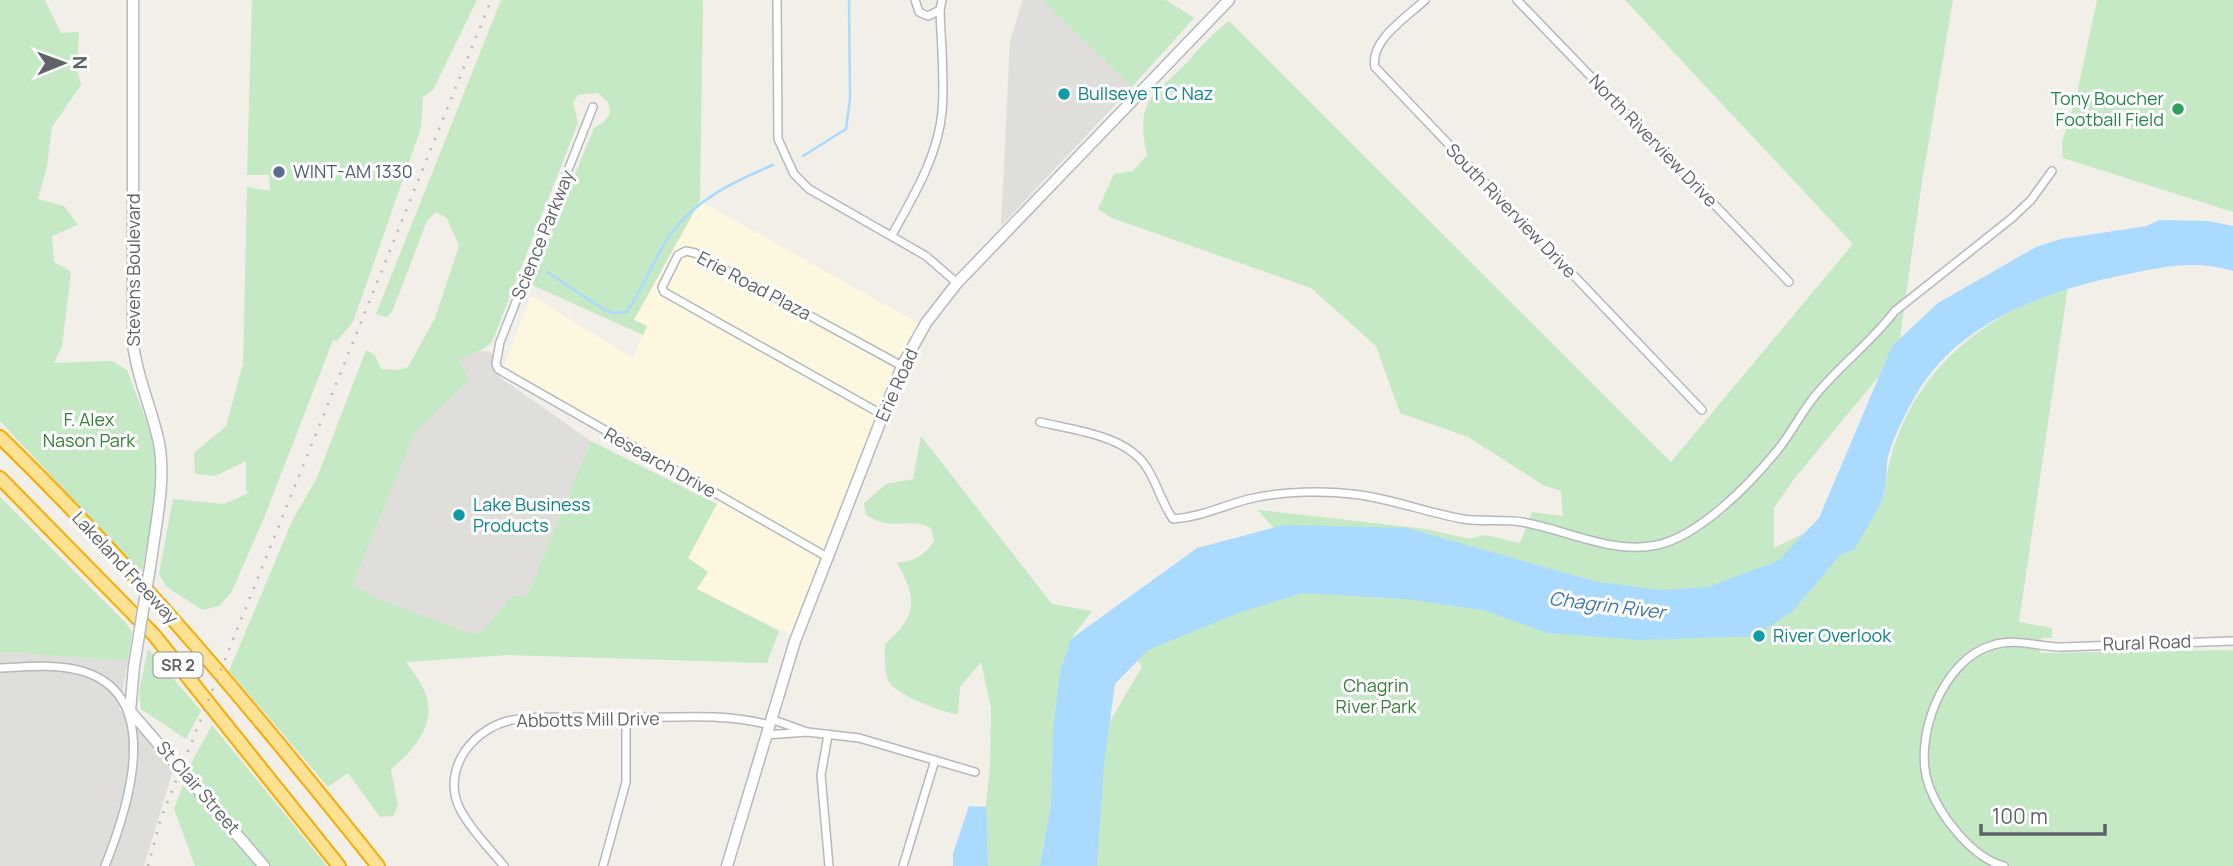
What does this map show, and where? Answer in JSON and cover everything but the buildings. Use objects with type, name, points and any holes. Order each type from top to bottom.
[{"type":"highway","name":"Lakeland Freeway","points":[[0,437],[49,485],[207,657],[378,866]]},
{"type":"highway","name":"Lakeland Freeway","points":[[0,478],[154,635],[339,866]]},
{"type":"street","name":"Stevens Boulevard","points":[[105,866],[125,810],[131,779],[130,711],[134,666],[161,464],[155,427],[135,364],[133,344],[133,0]]},
{"type":"street","points":[[777,0],[778,139],[785,160],[809,189],[926,256],[957,283]]},
{"type":"street","points":[[915,0],[916,9],[923,15],[933,16],[940,10]]},
{"type":"street","points":[[892,235],[923,180],[939,129],[942,111],[942,0]]},
{"type":"street","name":"Erie Road","points":[[727,866],[795,641],[901,366],[926,323],[957,283],[1228,0]]},
{"type":"street","points":[[1410,0],[1417,7],[1425,0]]},
{"type":"street","name":"North Riverview Drive","points":[[1517,0],[1789,282]]},
{"type":"street","name":"South Riverview Drive","points":[[1417,7],[1376,50],[1373,59],[1380,75],[1702,410]]},
{"type":"street","name":"Science Parkway","points":[[496,364],[500,342],[593,107]]},
{"type":"street","points":[[1040,422],[1092,435],[1131,450],[1146,466],[1161,503],[1173,519],[1196,518],[1249,499],[1294,493],[1360,495],[1466,519],[1519,521],[1593,540],[1630,546],[1654,546],[1677,539],[1724,505],[1777,451],[1816,394],[1849,356],[1884,326],[1895,311],[2012,218],[2031,200],[2052,171]]},
{"type":"street","name":"Erie Road Plaza","points":[[883,415],[664,292],[662,287],[678,255],[686,251],[695,253],[901,366]]},
{"type":"street","name":"Research Drive","points":[[496,364],[504,376],[829,558]]},
{"type":"street","name":"Rural Road","points":[[2004,866],[1995,864],[1970,845],[1931,793],[1922,768],[1924,733],[1939,697],[1955,673],[1974,654],[2008,641],[2062,647],[2233,641]]},
{"type":"street","points":[[0,668],[64,668],[86,672],[106,683],[130,711]]},
{"type":"street","name":"St Clair Street","points":[[130,711],[264,866]]},
{"type":"street","points":[[603,866],[626,782],[626,718]]},
{"type":"street","name":"Abbotts Mill Drive","points":[[504,866],[460,809],[455,786],[458,762],[468,745],[500,723],[518,719],[749,719],[769,726]]},
{"type":"street","points":[[769,726],[807,732]]},
{"type":"street","points":[[769,726],[877,741],[975,772]]},
{"type":"street","points":[[828,735],[821,775],[829,866]]},
{"type":"street","points":[[903,866],[934,760]]},
{"type":"shaded area","points":[[1023,0],[1042,0],[1132,87],[1001,226],[1010,41]]},
{"type":"shaded area","points":[[700,201],[918,323],[867,442],[826,551],[503,369],[531,296],[633,358],[647,327],[634,320]]},
{"type":"shaded area","points":[[491,352],[501,378],[591,441],[527,596],[483,631],[472,634],[379,599],[353,584],[415,432],[469,381],[459,360],[467,354]]},
{"type":"shaded area","points":[[719,500],[825,558],[792,635],[696,589],[688,558]]},
{"type":"shaded area","points":[[0,652],[128,661],[119,709],[174,767],[144,866],[0,866]]},
{"type":"green space","name":"F. Alex Nason Park","points":[[0,0],[45,0],[61,33],[79,32],[77,68],[81,85],[52,127],[47,166],[38,199],[64,206],[78,225],[52,236],[54,262],[71,272],[62,346],[54,363],[112,361],[127,370],[157,450],[158,484],[142,573],[0,421]]},
{"type":"green space","points":[[252,0],[477,0],[433,90],[423,97],[421,128],[353,322],[337,341],[333,340],[264,518],[231,593],[219,606],[202,610],[167,587],[159,574],[173,499],[224,504],[249,493],[246,490],[246,461],[215,476],[195,474],[194,453],[226,426],[243,364],[247,187],[270,191],[269,175],[247,175]]},
{"type":"green space","points":[[501,0],[703,0],[700,201],[634,320],[647,326],[643,335],[530,284],[594,128],[605,121],[610,113],[608,102],[598,93],[578,95],[573,103],[578,123],[492,342],[459,360],[469,381],[415,432],[353,584],[379,599],[472,634],[483,631],[511,597],[527,596],[591,441],[717,504],[688,558],[708,572],[697,589],[779,631],[767,663],[508,655],[406,662],[427,697],[428,718],[417,742],[391,770],[398,806],[393,816],[380,817],[348,773],[328,787],[229,671],[293,519],[317,478],[366,350],[375,355],[381,369],[399,370],[408,367],[435,318],[459,246],[447,218],[436,212],[427,221],[392,312],[386,317],[376,314]]},
{"type":"green space","points":[[1042,0],[1166,0],[1194,18],[1132,87]]},
{"type":"green space","name":"Chagrin River Park","points":[[1625,0],[1953,0],[1922,181],[1900,338],[1892,346],[1880,375],[1794,479],[1774,508],[1774,548],[1884,495],[1891,456],[1904,422],[1921,391],[1943,363],[1969,339],[1999,318],[2068,286],[2019,622],[2052,628],[2052,638],[2041,638],[2040,653],[2233,650],[2233,866],[1065,866],[1080,772],[1142,667],[1118,628],[1289,546],[1258,510],[1426,529],[1470,539],[1485,535],[1520,543],[1532,512],[1563,516],[1561,491],[1543,485],[1468,437],[1400,413],[1376,346],[1311,288],[1112,218],[1098,209],[1114,174],[1133,171],[1147,155],[1143,120],[1151,99],[1208,39],[1229,21],[1671,462],[1853,244]]},
{"type":"green space","points":[[2097,0],[2233,0],[2233,212],[2063,158],[2062,142],[2078,89]]},
{"type":"green space","points":[[921,436],[1052,604],[1092,611],[1071,639],[1053,731],[1051,804],[1040,866],[988,866],[985,814],[990,767],[991,708],[981,662],[960,687],[958,714],[932,707],[900,692],[887,678],[885,644],[903,625],[911,607],[908,587],[897,563],[918,557],[934,541],[931,528],[915,523],[893,524],[876,520],[866,515],[864,503],[886,484],[913,479]]},
{"type":"green space","points":[[0,497],[125,622],[132,632],[128,661],[0,652]]},
{"type":"green space","points":[[148,649],[201,711],[186,739],[141,709],[139,692]]},
{"type":"green space","points":[[212,725],[327,866],[271,866],[189,767]]},
{"type":"green space","points":[[185,781],[257,866],[195,866],[174,809]]},
{"type":"water","name":"Chagrin River","points":[[2159,220],[2208,221],[2233,226],[2233,271],[2205,265],[2151,269],[2064,290],[2007,313],[1956,346],[1935,368],[1917,393],[1895,436],[1887,462],[1882,500],[1854,550],[1841,554],[1792,612],[1754,636],[1640,640],[1548,633],[1483,610],[1405,599],[1303,593],[1241,612],[1148,650],[1115,684],[1104,764],[1097,866],[1040,866],[1051,804],[1053,731],[1060,672],[1071,639],[1197,548],[1284,525],[1407,528],[1597,582],[1662,590],[1708,587],[1778,561],[1819,518],[1892,346],[1938,303],[2036,247],[2061,239],[2147,226]]},
{"type":"water","points":[[969,806],[986,807],[988,866],[953,866],[953,854]]},
{"type":"waterway","points":[[803,156],[846,129],[850,99],[849,0]]},
{"type":"waterway","points":[[547,272],[603,309],[613,313],[627,312],[664,244],[680,223],[716,193],[773,165]]},
{"type":"railway","points":[[148,866],[161,818],[491,0]]},
{"type":"place","name":"Bullseye T C Naz","points":[[1064,94]]},
{"type":"place","name":"Tony Boucher Football Field","points":[[2178,109]]},
{"type":"place","name":"WINT-AM 1330","points":[[279,172]]},
{"type":"place","name":"Lake Business Products","points":[[459,515]]},
{"type":"place","name":"River Overlook","points":[[1759,636]]}]
